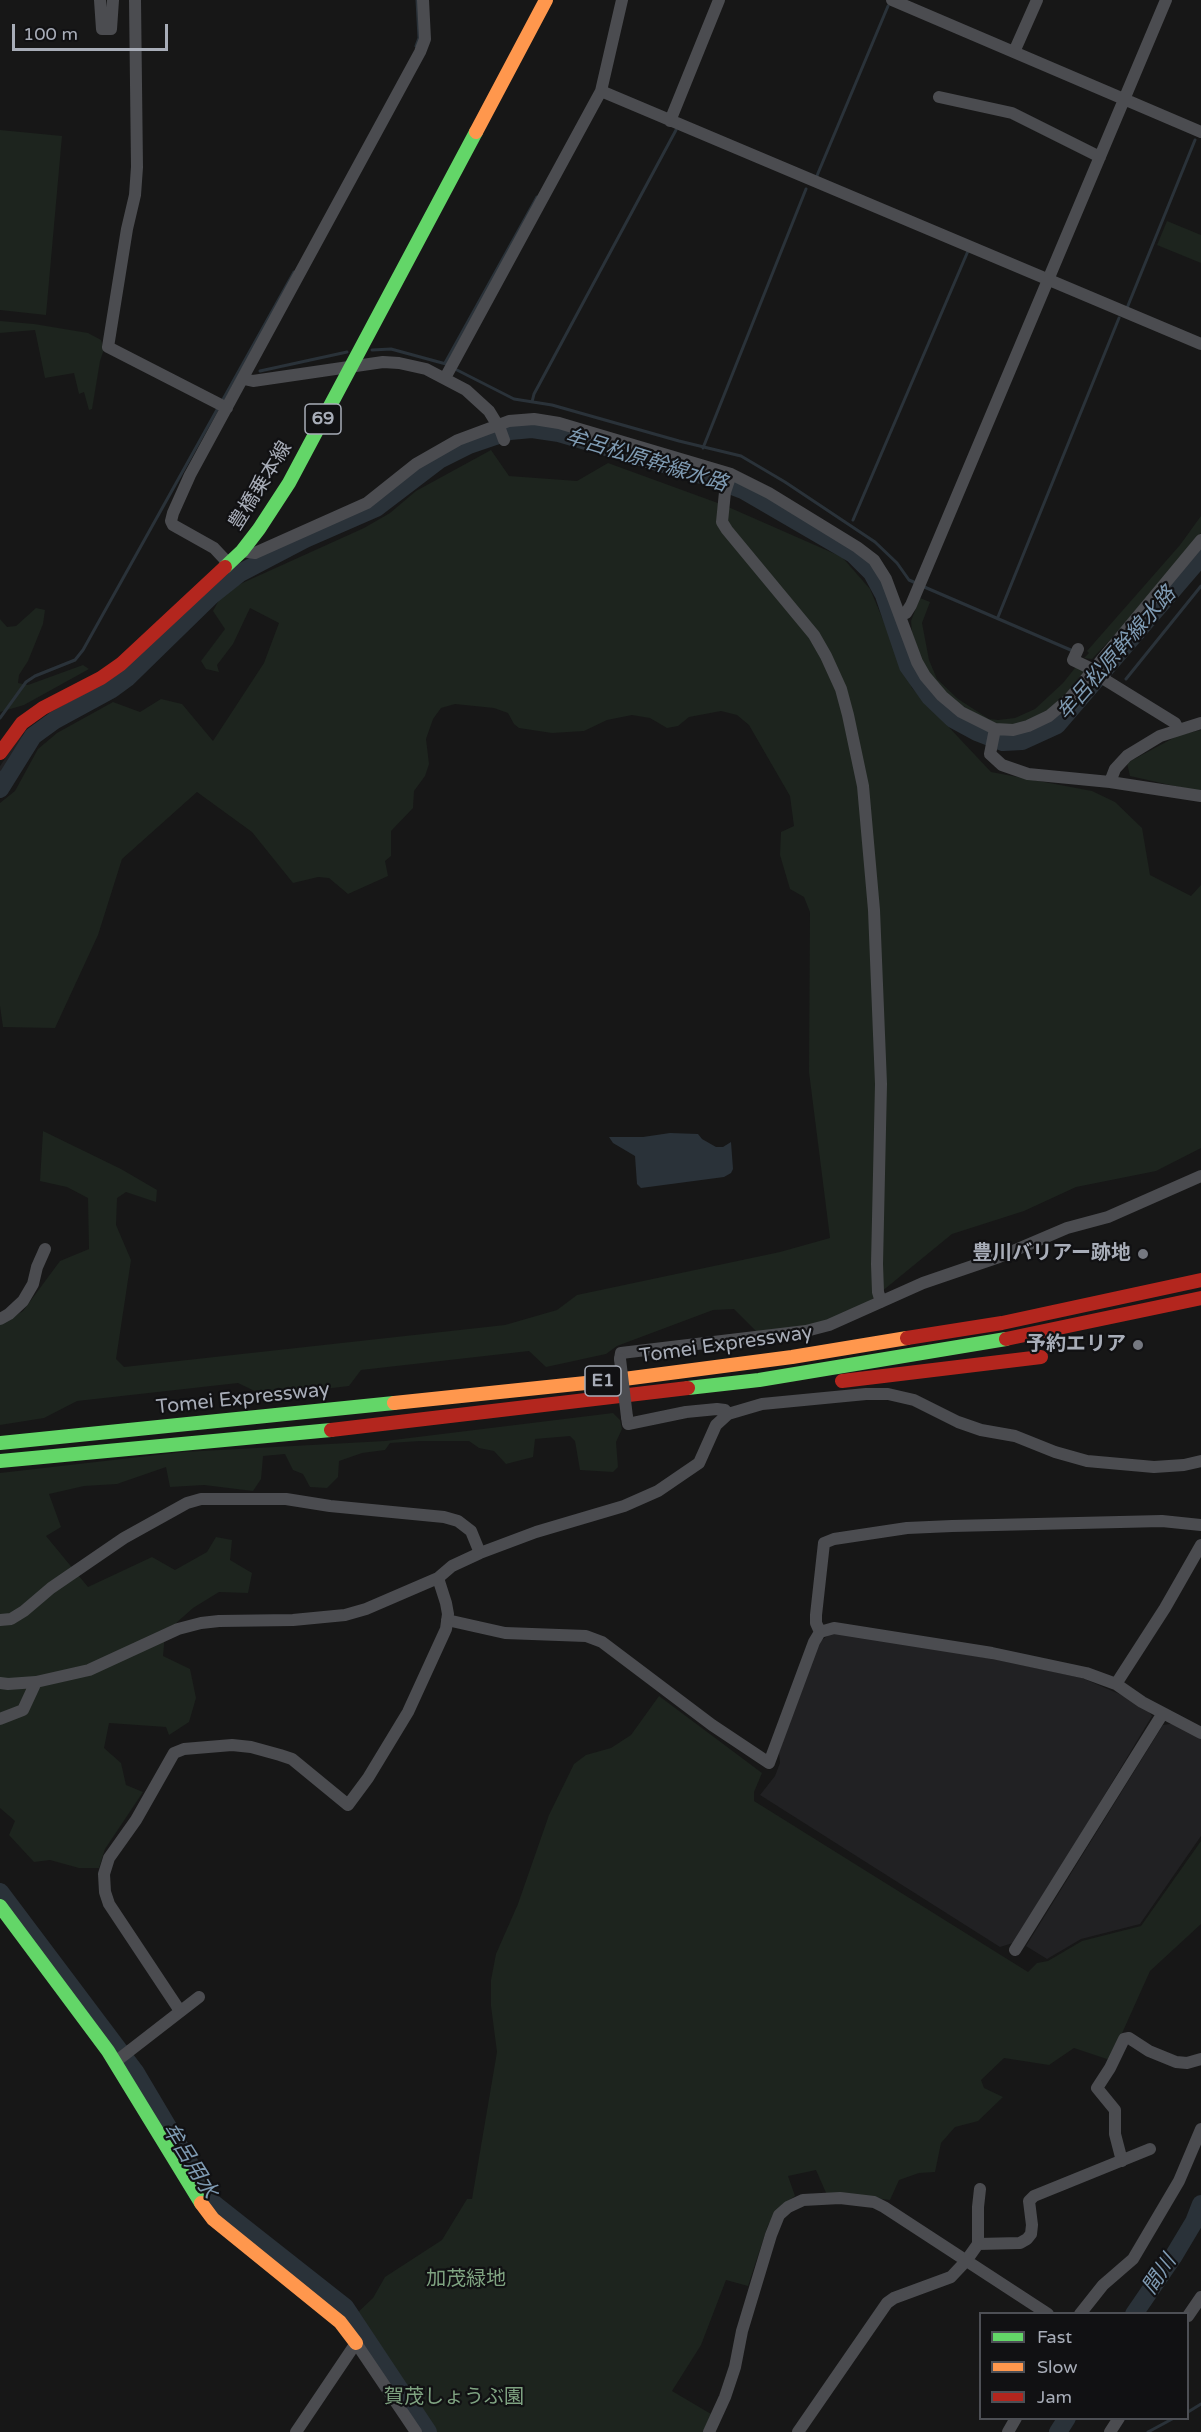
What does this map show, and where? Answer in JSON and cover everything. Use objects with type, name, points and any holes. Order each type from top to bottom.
[{"type":"main road","name":"豊橋乗本線","points":[[0,753],[22,723],[43,708],[101,678],[121,664],[242,551],[289,483],[546,0]]},
{"type":"main road","name":"Tomei Expressway","points":[[0,1443],[624,1378],[792,1357],[1002,1323],[1201,1280]]},
{"type":"main road","name":"Tomei Expressway","points":[[0,1461],[354,1428],[719,1385],[893,1359],[1006,1339],[1201,1298]]},
{"type":"main road","points":[[719,1385],[801,1386],[1041,1357]]},
{"type":"main road","points":[[0,1906],[108,2051],[213,2219],[314,2299],[339,2322],[356,2343]]},
{"type":"street","points":[[100,0],[102,29],[111,29],[113,0]]},
{"type":"street","points":[[135,0],[137,167],[135,195],[127,229],[108,347],[226,408]]},
{"type":"street","points":[[229,564],[214,548],[173,525],[171,521],[190,475],[420,52],[425,39],[423,0]]},
{"type":"street","points":[[445,378],[601,91],[622,0]]},
{"type":"street","points":[[670,121],[719,0]]},
{"type":"street","points":[[892,0],[1201,132]]},
{"type":"street","points":[[1014,52],[1037,0]]},
{"type":"street","points":[[900,615],[906,613],[912,605],[1166,0]]},
{"type":"street","points":[[601,91],[1201,344]]},
{"type":"street","points":[[939,97],[1012,113],[1100,157]]},
{"type":"street","points":[[244,379],[253,381],[383,362],[399,363],[426,369],[480,400],[500,431]]},
{"type":"street","points":[[242,551],[255,553],[352,510],[367,502],[433,452],[534,419],[559,423],[730,477],[769,493],[857,547],[874,560],[886,579],[925,676],[942,696],[961,712],[994,731],[1028,726],[1049,716],[1068,699],[1201,540]]},
{"type":"street","points":[[730,477],[725,492],[722,522],[814,636],[826,656],[841,689],[863,786],[874,910],[881,1084],[877,1264],[878,1292],[881,1302]]},
{"type":"street","points":[[1076,653],[1073,660],[1094,670],[1107,681],[1175,723],[1178,729]]},
{"type":"street","points":[[1110,782],[1114,769],[1127,756],[1160,736],[1201,723]]},
{"type":"street","points":[[994,731],[990,754],[1002,765],[1028,774],[1110,782],[1201,796]]},
{"type":"street","points":[[728,1413],[717,1409],[686,1412],[628,1424],[621,1353],[806,1331],[829,1325],[923,1283],[999,1257],[1067,1228],[1119,1213],[1201,1176]]},
{"type":"street","points":[[0,1318],[9,1314],[23,1301],[33,1284],[45,1248]]},
{"type":"street","points":[[0,1683],[36,1682],[106,1664],[178,1629],[219,1621],[293,1620],[345,1615],[366,1609],[438,1578],[452,1566],[480,1553],[536,1532],[624,1506],[658,1491],[699,1463],[716,1425],[728,1413],[762,1404],[888,1394],[915,1400],[958,1422],[981,1430],[1015,1436],[1055,1452],[1087,1461],[1154,1467],[1184,1465],[1201,1461]]},
{"type":"street","points":[[0,1620],[11,1619],[24,1611],[51,1588],[124,1538],[187,1503],[214,1497],[286,1499],[330,1506],[444,1517],[458,1521],[471,1531],[480,1553]]},
{"type":"street","points":[[820,1632],[816,1623],[816,1615],[824,1543],[834,1539],[907,1528],[952,1526],[1162,1521],[1201,1525]]},
{"type":"street","points":[[1116,1684],[1165,1608],[1201,1545]]},
{"type":"street","points":[[180,2011],[109,1904],[105,1892],[104,1874],[109,1858],[136,1820],[174,1753],[184,1749],[232,1745],[251,1747],[280,1755],[292,1760],[348,1804],[368,1778],[408,1712],[433,1660],[447,1620],[446,1603],[438,1578]]},
{"type":"street","points":[[447,1620],[505,1633],[586,1636],[602,1642],[712,1725],[769,1763],[814,1642],[820,1632],[834,1628],[992,1653],[1086,1673],[1116,1684],[1142,1702],[1201,1733]]},
{"type":"street","points":[[0,1719],[23,1710],[36,1682]]},
{"type":"street","points":[[1015,1950],[1163,1713]]},
{"type":"street","points":[[119,2059],[199,1997]]},
{"type":"street","points":[[1122,2161],[1115,2134],[1115,2110],[1096,2088],[1110,2068],[1124,2039],[1129,2038],[1149,2051],[1176,2062],[1187,2063],[1201,2059]]},
{"type":"street","points":[[1081,2312],[1103,2285],[1133,2259],[1179,2181],[1201,2129]]},
{"type":"street","points":[[978,2244],[1020,2243],[1031,2234],[1029,2201],[1034,2196],[1150,2149]]},
{"type":"street","points":[[798,2432],[887,2303],[894,2298],[951,2277],[966,2261],[978,2244],[977,2217],[980,2189]]},
{"type":"street","points":[[709,2432],[725,2397],[735,2367],[742,2331],[779,2215],[788,2207],[803,2200],[840,2198],[874,2202],[1046,2312]]},
{"type":"street","points":[[1189,2315],[1201,2297]]},
{"type":"street","points":[[296,2432],[356,2343],[416,2432]]},
{"type":"shaded area","points":[[36,729],[26,743],[34,748],[9,791],[0,798],[0,766],[20,737]]},
{"type":"shaded area","points":[[670,1133],[698,1134],[716,1147],[723,1147],[731,1142],[733,1169],[731,1173],[724,1177],[641,1188],[637,1184],[635,1156],[613,1143],[609,1137],[643,1137]]},
{"type":"shaded area","points":[[833,1632],[993,1659],[1082,1678],[1131,1699],[1147,1709],[1152,1716],[1016,1942],[1000,1947],[760,1795],[775,1776],[780,1763],[779,1752],[819,1642]]},
{"type":"shaded area","points":[[1176,1723],[1201,1738],[1201,1836],[1140,1924],[1081,1939],[1047,1959],[1026,1946],[1163,1725]]},
{"type":"green space","points":[[0,130],[62,136],[46,315],[0,310]]},
{"type":"green space","points":[[1167,221],[1201,235],[1201,263],[1157,245]]},
{"type":"green space","points":[[0,321],[88,333],[101,340],[104,349],[92,409],[89,410],[84,392],[79,394],[74,373],[45,378],[35,330],[0,333]]},
{"type":"green space","points":[[491,450],[509,476],[577,481],[608,463],[726,506],[842,557],[870,589],[912,688],[991,772],[1092,791],[1115,802],[1142,828],[1150,875],[1191,896],[1201,885],[1201,1148],[1156,1171],[1076,1187],[1024,1211],[952,1234],[864,1306],[821,1324],[760,1335],[734,1309],[713,1310],[617,1346],[606,1354],[546,1367],[529,1351],[361,1370],[349,1386],[265,1396],[238,1383],[77,1401],[44,1418],[0,1425],[0,1325],[23,1311],[60,1261],[89,1249],[88,1198],[67,1187],[40,1181],[43,1131],[121,1169],[157,1190],[156,1202],[126,1192],[117,1198],[116,1225],[131,1260],[116,1359],[124,1367],[505,1325],[557,1310],[577,1295],[780,1252],[830,1238],[809,1072],[810,912],[804,897],[790,889],[780,855],[781,832],[794,826],[790,796],[749,725],[737,715],[721,711],[689,717],[678,726],[667,728],[650,718],[632,715],[607,720],[584,731],[552,733],[519,728],[508,713],[494,708],[455,704],[441,708],[433,719],[426,739],[429,764],[425,776],[414,791],[413,808],[391,831],[391,856],[385,861],[388,876],[348,894],[329,878],[318,877],[293,883],[252,832],[197,792],[122,859],[98,935],[55,1028],[3,1027],[0,1006],[0,803],[15,791],[38,749],[57,733],[113,702],[140,712],[161,699],[182,704],[213,741],[264,663],[279,623],[250,608],[233,644],[217,665],[219,672],[206,669],[201,661],[225,629],[213,611],[219,600],[238,585],[364,528],[390,513],[416,491]]},
{"type":"green space","points":[[1201,516],[1201,533],[1141,607],[1092,659],[1084,658],[1089,653],[1087,651],[1180,545]]},
{"type":"green space","points":[[920,598],[930,602],[922,623],[929,660],[937,679],[958,699],[989,719],[1015,718],[1035,709],[1063,683],[1075,668],[1080,667],[1086,672],[1066,695],[1045,712],[1019,726],[996,725],[954,701],[925,669],[912,633],[911,621]]},
{"type":"green space","points":[[36,608],[45,610],[43,624],[28,661],[19,675],[18,683],[28,685],[83,665],[89,669],[24,705],[0,712],[0,619],[7,627],[16,626]]},
{"type":"green space","points":[[1201,730],[1201,792],[1130,776],[1127,763],[1179,735]]},
{"type":"green space","points":[[613,1413],[620,1420],[622,1429],[616,1442],[618,1467],[613,1472],[580,1470],[575,1441],[570,1436],[535,1439],[533,1457],[506,1464],[494,1451],[479,1448],[469,1441],[420,1441],[390,1443],[385,1450],[362,1453],[339,1461],[338,1477],[327,1488],[310,1487],[303,1474],[293,1470],[285,1454],[263,1456],[261,1479],[253,1491],[204,1485],[170,1487],[166,1467],[117,1484],[84,1486],[49,1494],[61,1527],[46,1536],[88,1587],[152,1557],[175,1570],[207,1552],[216,1537],[232,1540],[230,1560],[252,1573],[248,1593],[219,1592],[193,1608],[165,1633],[163,1656],[190,1669],[196,1698],[189,1722],[169,1735],[166,1727],[109,1723],[104,1748],[121,1763],[126,1785],[143,1792],[105,1849],[99,1868],[79,1868],[50,1860],[34,1862],[9,1835],[15,1821],[0,1808],[0,1473],[183,1452],[385,1441]]},
{"type":"green space","points":[[659,1696],[762,1773],[754,1792],[754,1801],[1028,1972],[1037,1963],[1048,1961],[1082,1941],[1141,1926],[1201,1841],[1201,1924],[1150,1971],[1110,2060],[1074,2048],[1049,2065],[1004,2058],[981,2080],[984,2088],[1003,2097],[978,2121],[955,2127],[941,2143],[935,2172],[919,2173],[899,2180],[890,2200],[827,2195],[816,2170],[788,2176],[795,2196],[783,2204],[768,2225],[748,2286],[726,2280],[701,2345],[672,2391],[711,2414],[703,2432],[435,2432],[354,2316],[373,2298],[385,2277],[442,2240],[467,2199],[472,2199],[497,2052],[491,2006],[491,1980],[496,1954],[518,1904],[549,1815],[574,1764],[586,1755],[611,1748],[631,1735]]},
{"type":"waterway","points":[[416,46],[419,38],[417,0]]},
{"type":"waterway","points":[[816,178],[888,6]]},
{"type":"waterway","points":[[532,402],[534,394],[676,130]]},
{"type":"waterway","points":[[1127,308],[1195,140]]},
{"type":"waterway","points":[[703,448],[806,189]]},
{"type":"waterway","points":[[445,363],[537,197]]},
{"type":"waterway","points":[[853,520],[968,251]]},
{"type":"waterway","points":[[221,403],[294,272]]},
{"type":"waterway","points":[[998,617],[1119,318]]},
{"type":"waterway","points":[[372,350],[391,349],[446,364]]},
{"type":"waterway","points":[[260,371],[347,352]]},
{"type":"waterway","points":[[457,370],[514,399],[552,405],[741,456],[785,482],[875,542],[897,563],[909,580],[916,583]]},
{"type":"waterway","points":[[0,718],[26,682],[75,660],[83,650],[218,408]]},
{"type":"waterway","name":"牟呂松原幹線水路","points":[[0,789],[33,736],[55,720],[112,689],[127,678],[211,596],[240,573],[305,539],[376,508],[439,460],[469,445],[510,431],[532,429],[559,433],[712,478],[743,490],[853,554],[872,573],[884,595],[908,666],[930,697],[953,719],[1003,742],[1022,741],[1057,725],[1201,557]]},
{"type":"waterway","points":[[922,586],[1073,651]]},
{"type":"waterway","points":[[1126,679],[1201,586]]},
{"type":"waterway","points":[[0,772],[8,776]]},
{"type":"waterway","name":"牟呂用水","points":[[0,1892],[136,2073],[213,2203],[345,2307],[428,2432]]},
{"type":"waterway","name":"間川","points":[[1135,2312],[1173,2257],[1194,2222],[1201,2204]]},
{"type":"waterway","points":[[1189,2411],[1201,2404]]},
{"type":"waterway","name":"間川","points":[[1058,2432],[1066,2420]]},
{"type":"waterway","points":[[1148,2432],[1170,2420]]},
{"type":"traffic: fast","points":[[225,567],[242,551],[259,529],[289,483],[476,132]]},
{"type":"traffic: fast","points":[[688,1388],[759,1380],[1006,1339]]},
{"type":"traffic: fast","points":[[0,1443],[394,1403]]},
{"type":"traffic: fast","points":[[0,1461],[331,1430]]},
{"type":"traffic: fast","points":[[0,1906],[108,2051],[201,2203]]},
{"type":"traffic: slow","points":[[476,132],[546,0]]},
{"type":"traffic: slow","points":[[394,1403],[624,1379],[792,1357],[907,1338]]},
{"type":"traffic: slow","points":[[201,2203],[213,2219],[340,2322],[356,2343]]},
{"type":"traffic: jam","points":[[0,753],[22,723],[43,708],[101,678],[121,664],[225,567]]},
{"type":"traffic: jam","points":[[907,1338],[1002,1323],[1201,1280]]},
{"type":"traffic: jam","points":[[1006,1339],[1201,1298]]},
{"type":"traffic: jam","points":[[842,1381],[1041,1357]]},
{"type":"traffic: jam","points":[[331,1430],[688,1388]]},
{"type":"place","name":"豊川バリアー跡地","points":[[1143,1254]]},
{"type":"place","name":"予約エリア","points":[[1138,1345]]},
{"type":"park label","name":"加茂緑地","points":[[466,2280]]},
{"type":"park label","name":"賀茂しょうぶ園","points":[[454,2398]]}]
